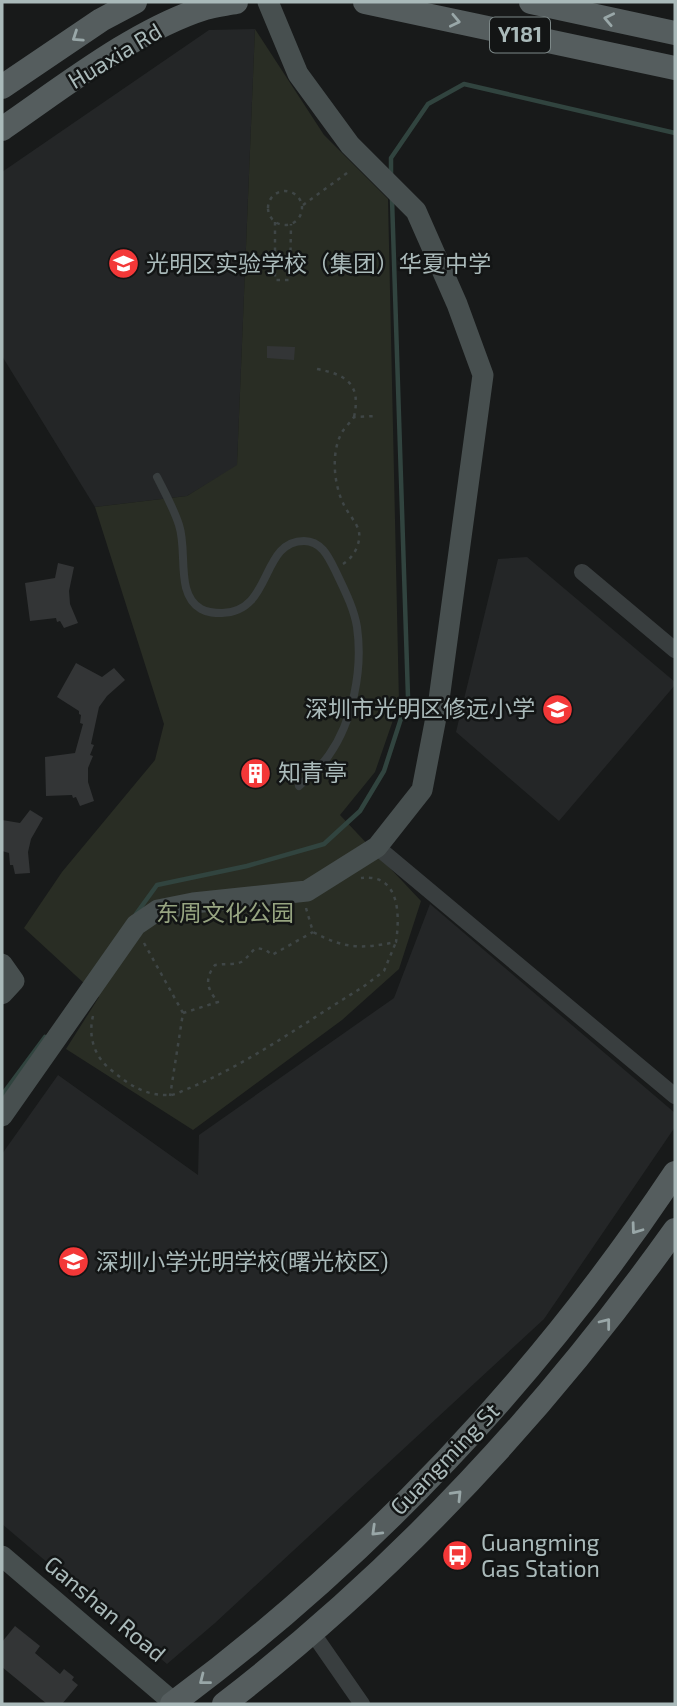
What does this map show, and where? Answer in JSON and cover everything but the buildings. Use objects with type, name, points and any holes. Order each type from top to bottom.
[{"type":"main road","name":"Huaxia Rd","points":[[2,87],[102,20],[135,2]]},
{"type":"main road","name":"Huaxia Rd","points":[[2,129],[119,50],[162,26],[205,8],[236,2]]},
{"type":"main road","name":"Y181","points":[[365,2],[675,68]]},
{"type":"main road","name":"Y181","points":[[531,2],[675,33]]},
{"type":"main road","name":"Guangming St","points":[[173,1703],[261,1634],[319,1584],[411,1497],[460,1446],[579,1306],[675,1173]]},
{"type":"main road","name":"Guangming St","points":[[225,1704],[312,1632],[425,1528],[514,1433],[606,1324],[675,1230]]},
{"type":"street","points":[[2,1116],[136,925],[158,910],[193,903],[307,891],[377,847],[422,790],[438,707],[483,375],[457,304],[416,211],[350,145],[299,74],[268,2]]},
{"type":"street","points":[[582,572],[675,650]]},
{"type":"street","points":[[377,847],[675,1096]]},
{"type":"street","points":[[2,964],[14,981],[2,994]]},
{"type":"street","name":"Ganshan Road","points":[[2,1556],[173,1703]]},
{"type":"street","points":[[312,1632],[362,1704]]},
{"type":"lane","points":[[158,477],[179,524],[183,542],[183,583],[190,598],[200,609],[213,613],[229,613],[242,608],[256,597],[281,549],[293,542],[309,541],[323,548],[335,569],[357,626],[358,654],[354,690],[345,725],[329,755],[299,786]]},
{"type":"path","points":[[302,206],[373,167]]},
{"type":"path","points":[[275,222],[291,224],[300,217],[302,206],[293,192],[277,193],[268,206],[275,222],[275,280],[290,280],[291,224]]},
{"type":"path","points":[[317,369],[344,378],[355,388],[357,401],[354,417],[340,435],[335,461],[337,483],[343,503],[359,531],[357,547],[350,560],[335,569]]},
{"type":"path","points":[[354,417],[377,416]]},
{"type":"path","points":[[95,1009],[90,1029],[95,1049],[103,1063],[129,1085],[142,1092],[170,1096],[213,1079],[363,987],[384,971],[396,942],[400,916],[388,885],[377,878],[363,877],[351,883]]},
{"type":"path","points":[[301,892],[313,932],[336,944],[365,948],[396,942]]},
{"type":"path","points":[[183,1013],[218,1002],[209,991],[207,982],[215,965],[226,962],[237,964],[257,948],[272,955],[313,932]]},
{"type":"path","points":[[136,951],[152,935]]},
{"type":"path","points":[[144,943],[183,1013],[170,1096]]},
{"type":"shaded area","name":"光明区实验学校（集团）华夏中学","points":[[255,29],[237,466],[187,496],[95,507],[2,356],[2,172],[209,30]]},
{"type":"shaded area","name":"深圳市光明区修远小学","points":[[527,557],[675,682],[559,821],[456,732],[498,559]]},
{"type":"shaded area","points":[[430,904],[675,1113],[675,1127],[544,1319],[215,1623],[167,1664],[2,1524],[2,1154],[58,1075],[198,1175],[199,1135],[394,998]]},
{"type":"green space","name":"东周文化公园","points":[[255,29],[324,135],[388,199],[399,703],[375,772],[340,815],[421,901],[399,969],[342,1020],[193,1130],[66,1049],[99,997],[24,928],[62,872],[155,760],[164,724],[95,507],[187,496],[237,465]]},
{"type":"waterway","points":[[391,176],[391,158],[428,104],[464,84],[675,133]]},
{"type":"waterway","points":[[136,914],[157,885],[247,866],[324,844],[360,811],[384,771],[408,697],[392,199]]},
{"type":"waterway","points":[[2,1095],[45,1037]]},
{"type":"place","name":"光明区实验学校（集团）华夏中学","points":[[123,264]]},
{"type":"place","name":"深圳市光明区修远小学","points":[[558,709]]},
{"type":"place","name":"知青亭","points":[[255,773]]},
{"type":"place","name":"深圳小学光明学校(曙光校区)","points":[[73,1262]]},
{"type":"place","name":"Guangming Gas Station","points":[[458,1556]]}]
